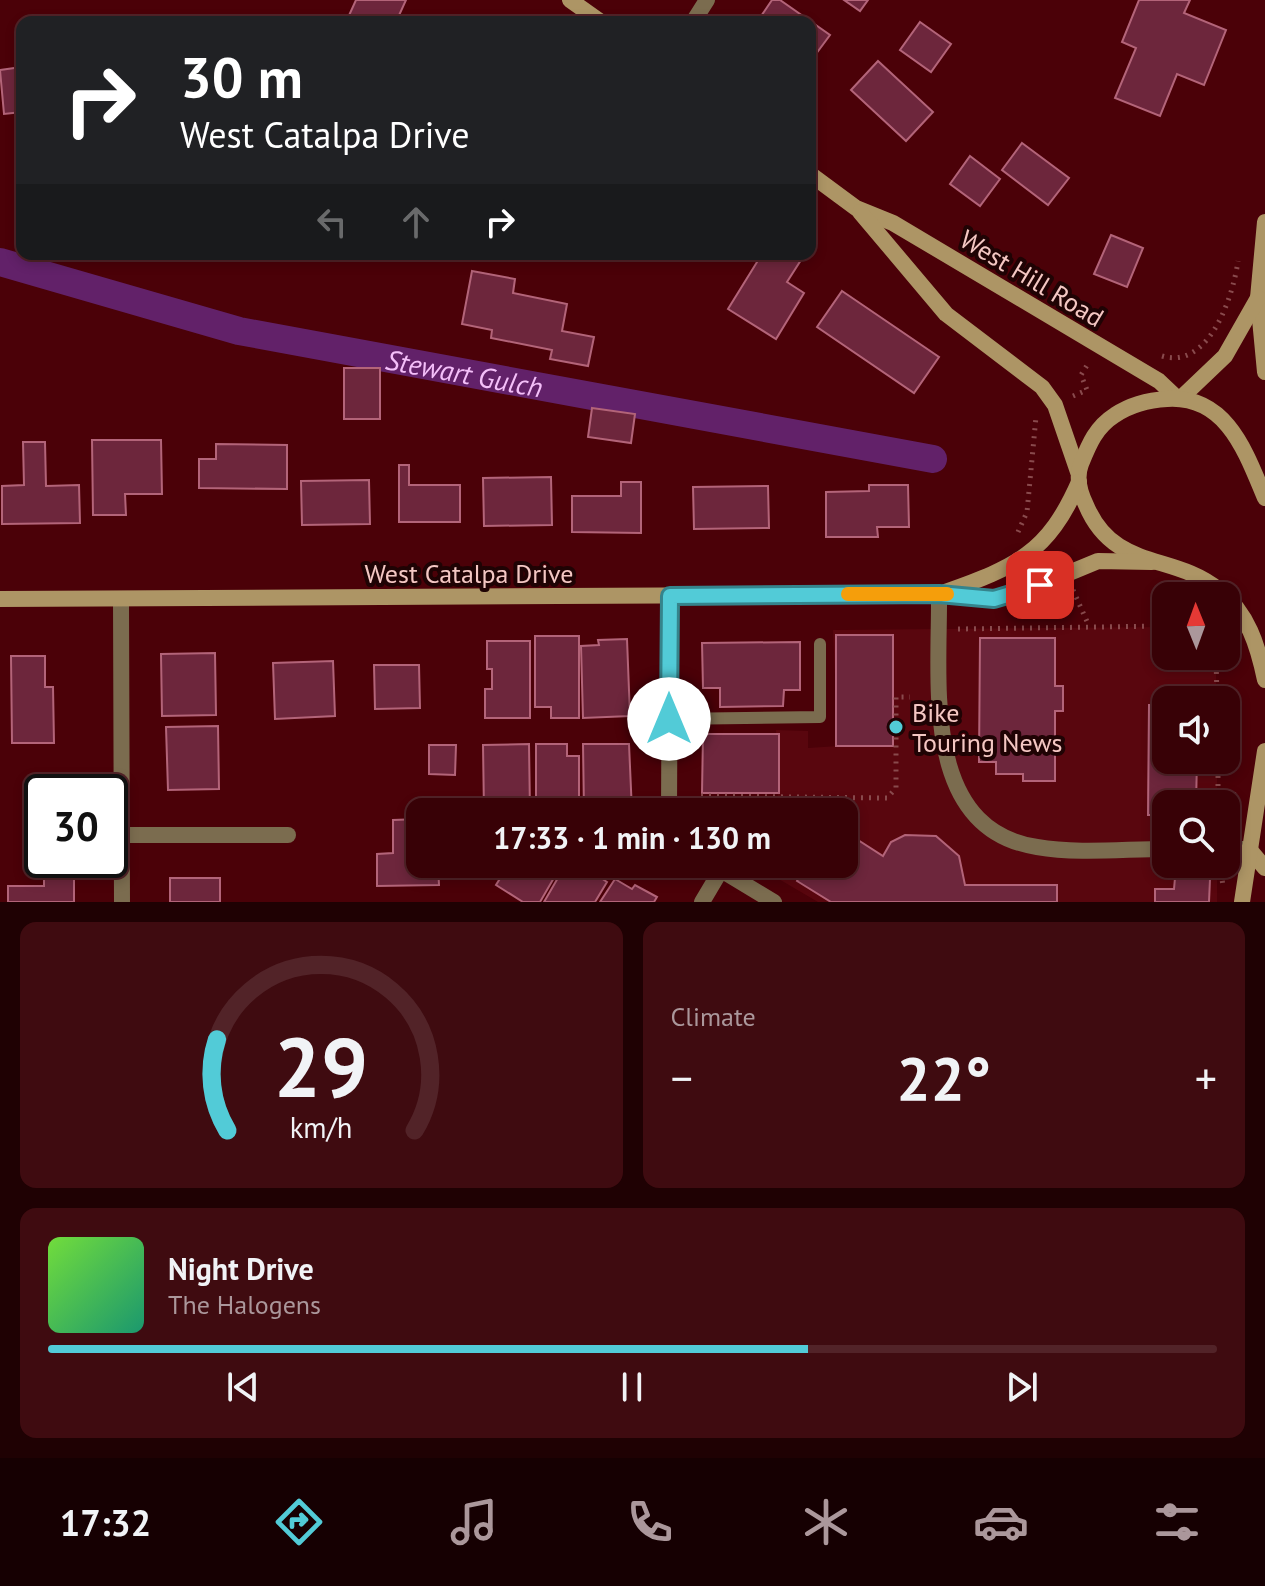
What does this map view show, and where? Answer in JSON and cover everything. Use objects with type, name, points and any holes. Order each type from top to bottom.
[{"type":"street","points":[[570,0],[593,16]]},
{"type":"street","name":"West Hill Road","points":[[816,178],[856,208],[907,231],[1159,381],[1180,398],[1200,403],[1227,423],[1245,452],[1264,496]]},
{"type":"street","name":"West Hill Road","points":[[856,208],[946,314],[1042,387],[1055,405],[1084,502],[1101,533],[1115,546],[1152,562]]},
{"type":"street","points":[[1265,222],[1258,298],[1265,372]]},
{"type":"street","points":[[1180,398],[1225,356],[1258,298]]},
{"type":"street","name":"West Catalpa Drive","points":[[939,594],[991,576],[1045,542],[1058,526],[1090,441],[1116,414],[1156,399],[1180,398]]},
{"type":"street","points":[[1264,496],[1265,468]]},
{"type":"street","name":"West Catalpa Drive","points":[[0,599],[939,594],[994,599],[1040,585],[1098,561],[1152,562]]},
{"type":"street","points":[[1152,562],[1197,576],[1234,603],[1254,637],[1265,680]]},
{"type":"street","points":[[939,594],[940,718],[945,762],[962,796],[980,820],[1006,838],[1037,847],[1152,849]]},
{"type":"street","points":[[669,798],[670,596]]},
{"type":"street","points":[[121,599],[121,774]]},
{"type":"street","points":[[1242,902],[1265,751]]},
{"type":"street","points":[[128,835],[288,835]]},
{"type":"street","points":[[1240,849],[1249,849],[1265,868]]},
{"type":"street","points":[[122,878],[122,902]]},
{"type":"street","points":[[702,902],[712,878]]},
{"type":"street","points":[[734,878],[774,902]]},
{"type":"lane","points":[[669,719],[820,717],[820,644]]},
{"type":"path","points":[[1158,355],[1183,357],[1205,343],[1235,286],[1239,256]]},
{"type":"path","points":[[1067,399],[1087,390],[1081,375],[1094,356]]},
{"type":"path","points":[[1014,538],[1027,512],[1036,414]]},
{"type":"path","points":[[1070,582],[1089,626]]},
{"type":"path","points":[[957,629],[1152,626]]},
{"type":"path","points":[[701,796],[887,798],[896,788],[896,697],[910,697]]},
{"type":"path","points":[[1240,795],[1251,796]]},
{"type":"path","points":[[1221,878],[1221,884]]},
{"type":"shaded area","points":[[1152,627],[1152,670],[1216,670],[1216,686],[1152,686],[1152,774],[1217,774],[1217,790],[1152,790],[1152,878],[1217,878],[1217,902],[818,902],[777,878],[858,878],[858,798],[778,798],[776,730],[808,731],[808,748],[838,746],[833,630]]},
{"type":"building","points":[[356,0],[406,0],[399,16],[349,16]]},
{"type":"building","points":[[772,0],[780,0],[803,16],[761,16]]},
{"type":"building","points":[[844,0],[868,0],[860,11]]},
{"type":"building","points":[[1139,0],[1190,0],[1184,13],[1226,30],[1204,85],[1177,74],[1160,116],[1115,98],[1136,48],[1122,42]]},
{"type":"building","points":[[920,22],[951,44],[931,72],[900,50]]},
{"type":"building","points":[[816,25],[830,35],[816,54]]},
{"type":"building","points":[[878,61],[933,112],[906,141],[851,90]]},
{"type":"building","points":[[16,68],[16,113],[4,114],[0,70]]},
{"type":"building","points":[[1022,143],[1069,178],[1048,205],[1002,170]]},
{"type":"building","points":[[970,156],[1000,179],[980,206],[950,184]]},
{"type":"building","points":[[1111,235],[1143,248],[1127,287],[1094,274]]},
{"type":"building","points":[[758,260],[801,260],[787,282],[804,293],[776,339],[728,309]]},
{"type":"building","points":[[472,271],[515,279],[513,293],[567,304],[562,331],[594,337],[588,366],[550,359],[552,350],[491,338],[492,330],[462,324]]},
{"type":"building","points":[[842,291],[939,357],[914,393],[817,327]]},
{"type":"building","points":[[344,368],[380,368],[380,419],[344,419]]},
{"type":"building","points":[[592,408],[635,414],[631,443],[588,437]]},
{"type":"building","points":[[92,440],[161,440],[162,494],[125,494],[126,515],[93,515]]},
{"type":"building","points":[[23,442],[45,442],[46,486],[79,485],[80,523],[2,524],[2,486],[24,485]]},
{"type":"building","points":[[216,444],[287,445],[287,489],[199,488],[199,459],[216,459]]},
{"type":"building","points":[[399,465],[409,465],[409,485],[460,485],[460,522],[399,522]]},
{"type":"building","points":[[551,477],[552,525],[484,526],[483,478]]},
{"type":"building","points":[[369,480],[370,524],[302,525],[301,481]]},
{"type":"building","points":[[621,482],[641,482],[641,533],[572,532],[572,496],[621,496]]},
{"type":"building","points":[[869,485],[908,485],[909,527],[877,527],[878,537],[826,537],[826,492],[869,491]]},
{"type":"building","points":[[768,486],[769,528],[694,529],[693,487]]},
{"type":"building","points":[[836,635],[893,635],[893,746],[836,746]]},
{"type":"building","points":[[535,636],[579,636],[579,718],[551,718],[551,707],[535,707]]},
{"type":"building","points":[[980,638],[1055,638],[1055,686],[1063,686],[1063,711],[1055,711],[1055,781],[1023,781],[1023,774],[996,774],[996,762],[979,762]]},
{"type":"building","points":[[627,639],[630,716],[583,718],[581,646],[599,645],[598,640]]},
{"type":"building","points":[[487,641],[530,641],[530,718],[485,718],[485,689],[492,689],[492,669],[487,669]]},
{"type":"building","points":[[800,642],[800,690],[784,690],[783,706],[720,707],[720,688],[703,688],[702,643]]},
{"type":"building","points":[[215,653],[216,715],[162,716],[161,654]]},
{"type":"building","points":[[11,656],[45,656],[45,687],[53,687],[54,743],[12,743]]},
{"type":"building","points":[[333,661],[335,716],[275,719],[273,663]]},
{"type":"building","points":[[374,665],[419,665],[420,708],[375,709]]},
{"type":"building","points":[[1149,705],[1152,705],[1152,774],[1197,774],[1196,790],[1152,790],[1152,815],[1148,815]]},
{"type":"building","points":[[218,726],[219,789],[168,790],[166,727]]},
{"type":"building","points":[[703,734],[779,734],[779,793],[702,793]]},
{"type":"building","points":[[529,744],[530,798],[484,798],[483,745]]},
{"type":"building","points":[[536,744],[567,744],[567,756],[579,756],[579,798],[536,798]]},
{"type":"building","points":[[583,744],[629,744],[631,798],[584,798]]},
{"type":"building","points":[[429,745],[456,745],[455,775],[429,774]]},
{"type":"building","points":[[393,820],[406,820],[406,878],[439,878],[439,885],[377,886],[377,854],[393,853]]},
{"type":"building","points":[[905,835],[936,836],[959,856],[965,885],[1057,885],[1057,902],[831,902],[797,881],[798,878],[858,878],[858,840],[883,856],[891,842]]},
{"type":"building","points":[[44,878],[74,878],[74,902],[8,902],[8,886],[44,886]]},
{"type":"building","points":[[170,878],[220,878],[220,902],[170,902]]},
{"type":"building","points":[[500,878],[554,878],[540,902],[523,902],[496,885]]},
{"type":"building","points":[[558,878],[601,878],[607,882],[595,902],[544,902]]},
{"type":"building","points":[[1175,878],[1210,879],[1209,902],[1155,902],[1155,889],[1174,889]]},
{"type":"building","points":[[615,879],[632,889],[635,885],[657,897],[654,902],[600,902]]},
{"type":"waterway","name":"Stewart Gulch","points":[[0,262],[239,331],[933,459]]},
{"type":"slow traffic","points":[[848,594],[947,594]]},
{"type":"place","name":"Bike Touring News","points":[[896,727]]},
{"type":"route","points":[[669,719],[670,596],[939,594],[994,599],[1040,585]]}]
